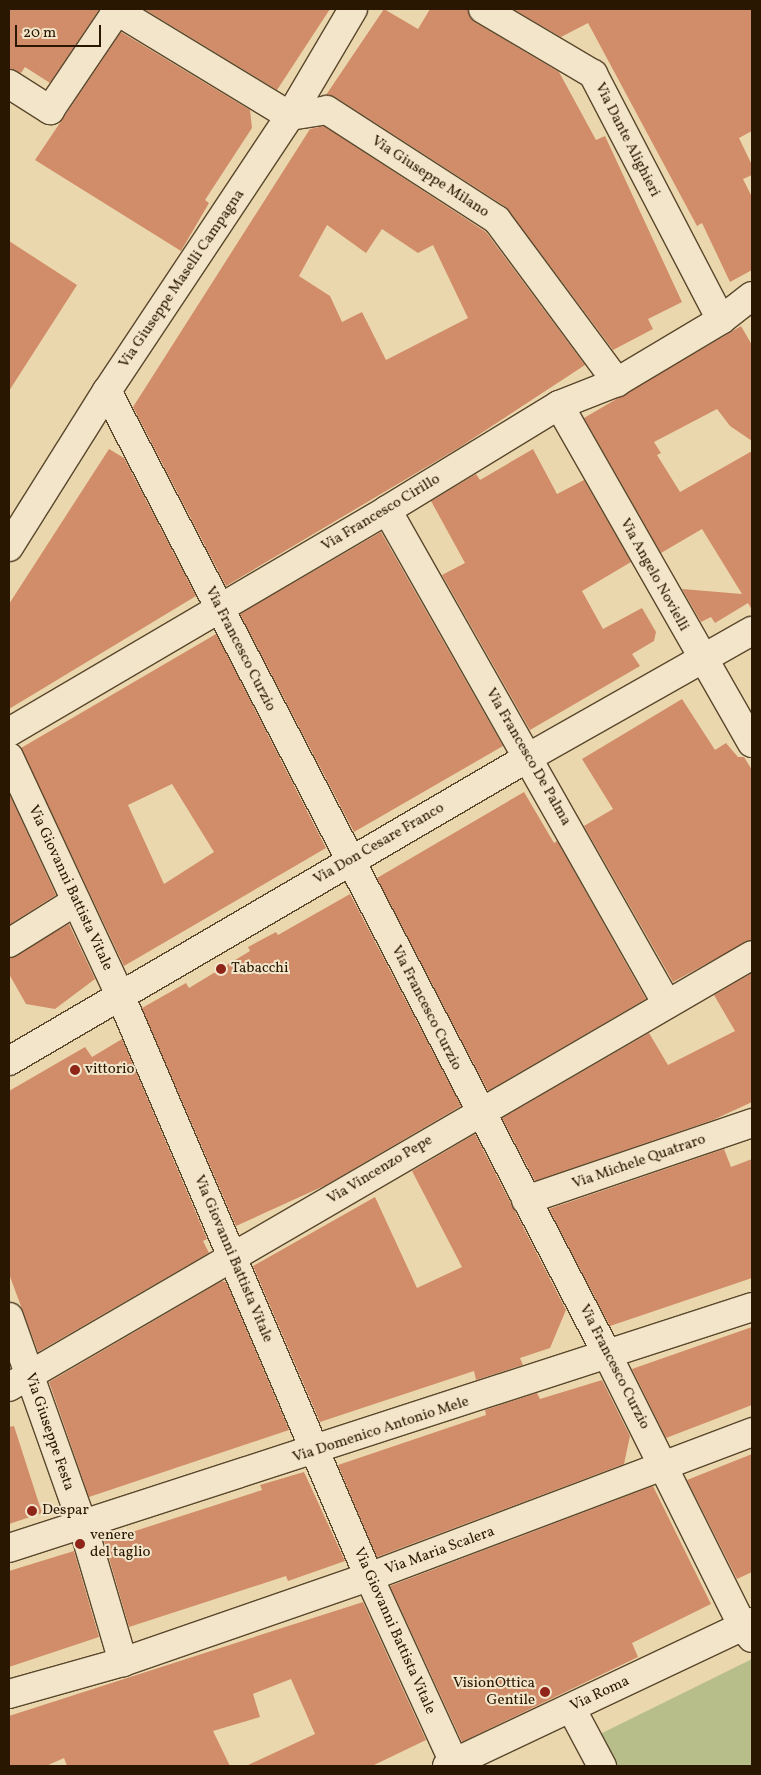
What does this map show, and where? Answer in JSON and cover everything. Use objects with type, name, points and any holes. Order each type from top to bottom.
[{"type":"street","points":[[9,84],[50,110],[117,9],[290,116]]},
{"type":"street","name":"Via Giuseppe Maselli Campagna","points":[[9,547],[107,391],[290,116],[354,9]]},
{"type":"street","name":"Via Dante Alighieri","points":[[483,9],[593,74],[720,320]]},
{"type":"street","name":"Via Giuseppe Milano","points":[[290,116],[327,110],[497,220],[617,382]]},
{"type":"street","name":"Via Francesco Cirillo","points":[[9,732],[387,510],[559,404],[617,382],[751,300]]},
{"type":"street","name":"Via Francesco Curzio","points":[[107,391],[749,1629]]},
{"type":"street","name":"Via Angelo Novielli","points":[[559,404],[702,660],[752,743]]},
{"type":"street","name":"Via Francesco De Palma","points":[[387,510],[529,756],[667,1004]]},
{"type":"street","name":"Via Don Cesare Franco","points":[[9,1061],[529,756],[752,631]]},
{"type":"street","name":"Via Giovanni Battista Vitale","points":[[9,757],[120,995],[450,1765]]},
{"type":"street","points":[[9,943],[76,901]]},
{"type":"street","name":"Via Vincenzo Pepe","points":[[19,1381],[480,1111],[752,955]]},
{"type":"street","name":"Via Michele Quatraro","points":[[526,1200],[752,1124]]},
{"type":"street","name":"Via Domenico Antonio Mele","points":[[9,1548],[315,1452],[752,1307]]},
{"type":"street","name":"Via Giuseppe Festa","points":[[9,1317],[19,1381],[82,1526],[123,1662]]},
{"type":"street","name":"Via Maria Scalera","points":[[9,1694],[123,1662],[369,1577],[665,1467],[752,1432]]},
{"type":"street","name":"Via Roma","points":[[450,1765],[571,1708],[749,1629]]},
{"type":"street","points":[[571,1708],[602,1766]]},
{"type":"green space","points":[[752,1659],[752,1766],[602,1766],[588,1740]]},
{"type":"building","points":[[9,9],[99,10],[50,83],[25,67],[21,73],[9,69]]},
{"type":"building","points":[[144,9],[330,9],[277,90]]},
{"type":"building","points":[[384,9],[418,29],[430,9],[467,9],[475,22],[559,72],[596,140],[605,136],[682,302],[648,319],[653,329],[613,350],[506,207],[335,97],[326,95]]},
{"type":"building","points":[[513,9],[752,9],[752,131],[739,138],[752,165],[752,175],[743,179],[752,197],[752,270],[730,282],[702,223],[697,226],[588,23],[561,37]]},
{"type":"building","points":[[121,32],[250,110],[252,128],[205,200],[209,203],[181,251],[35,160]]},
{"type":"building","points":[[324,126],[486,232],[585,365],[460,447],[226,586],[133,407],[310,129]],"holes":[[[327,225],[366,253],[382,229],[418,253],[433,245],[468,318],[386,360],[362,312],[342,322],[330,296],[299,276]]]},
{"type":"building","points":[[9,241],[77,285],[9,391]]},
{"type":"building","points":[[741,326],[752,345],[752,441],[730,426],[717,409],[654,442],[661,453],[657,455],[680,492],[752,451],[752,610],[748,603],[715,623],[711,617],[701,622],[682,589],[742,594],[702,529],[661,553],[584,418]]},
{"type":"building","points":[[109,449],[124,458],[196,596],[9,709],[9,604]]},
{"type":"building","points":[[533,449],[557,494],[584,480],[631,562],[582,591],[603,629],[642,608],[656,632],[654,641],[632,654],[640,666],[530,730],[442,575],[465,563],[431,501],[476,474],[480,480]]},
{"type":"building","points":[[381,532],[503,746],[354,832],[240,614]]},
{"type":"building","points":[[216,634],[326,848],[124,966],[21,748]],"holes":[[[172,784],[214,852],[164,884],[128,805]]]},
{"type":"building","points":[[682,699],[715,750],[726,743],[738,757],[744,757],[752,770],[752,939],[673,982],[584,826],[613,809],[582,759]]},
{"type":"building","points":[[524,792],[554,843],[557,841],[646,999],[488,1091],[377,878]]},
{"type":"building","points":[[9,793],[56,895],[9,925]]},
{"type":"building","points":[[350,894],[461,1106],[326,1185],[236,1226],[142,1008],[186,983],[189,988],[250,951],[248,947],[276,932],[278,935]]},
{"type":"building","points":[[69,924],[95,979],[55,1009],[26,1004],[9,974],[9,958]]},
{"type":"building","points":[[752,973],[752,1102],[713,1120],[535,1181],[502,1118],[649,1033],[668,1065],[735,1031],[714,995]]},
{"type":"building","points":[[122,1039],[207,1239],[203,1241],[209,1253],[38,1352],[9,1274],[9,1091],[85,1047],[92,1057]]},
{"type":"building","points":[[475,1134],[566,1310],[550,1348],[520,1358],[523,1365],[476,1380],[474,1371],[320,1422],[253,1266],[375,1197],[417,1288],[462,1267],[412,1171]]},
{"type":"building","points":[[724,1149],[731,1167],[752,1159],[752,1278],[610,1326],[549,1209]]},
{"type":"building","points":[[222,1281],[226,1282],[289,1430],[89,1497],[49,1382]]},
{"type":"building","points":[[752,1327],[752,1405],[666,1438],[632,1369]]},
{"type":"building","points":[[602,1380],[630,1436],[624,1464],[377,1557],[338,1465],[486,1415],[485,1410],[537,1393],[540,1399]]},
{"type":"building","points":[[14,1426],[42,1513],[9,1524],[9,1427]]},
{"type":"building","points":[[752,1454],[752,1572],[737,1579],[687,1480]]},
{"type":"building","points":[[304,1472],[345,1561],[288,1581],[286,1576],[129,1627],[104,1541],[262,1490],[260,1485]]},
{"type":"building","points":[[653,1486],[711,1604],[632,1643],[638,1657],[462,1742],[390,1586]]},
{"type":"building","points":[[74,1551],[99,1637],[9,1667],[9,1571]]},
{"type":"building","points":[[363,1602],[426,1740],[372,1766],[246,1766],[315,1734],[291,1679],[253,1694],[260,1717],[213,1731],[230,1766],[67,1766],[64,1758],[46,1766],[9,1766],[9,1716]]},
{"type":"place","name":"Tabacchi","points":[[221,969]]},
{"type":"place","name":"vittorio","points":[[75,1070]]},
{"type":"place","name":"Despar","points":[[32,1511]]},
{"type":"place","name":"venere del taglio","points":[[80,1544]]},
{"type":"place","name":"VisionOttica Gentile","points":[[545,1692]]}]
